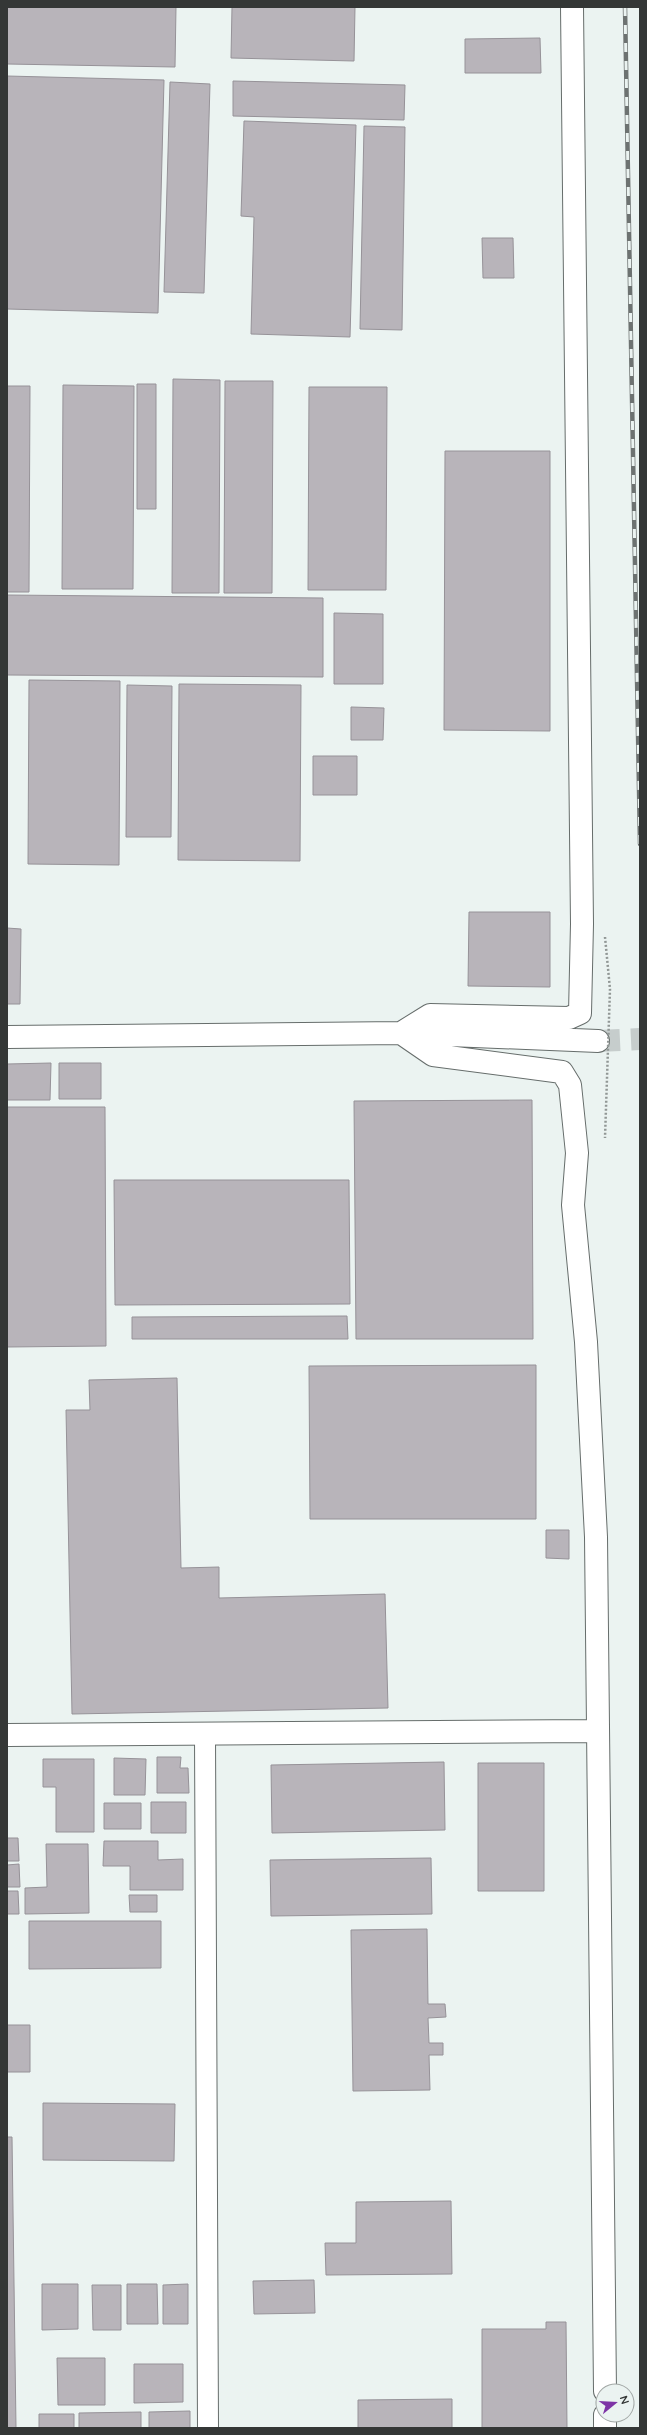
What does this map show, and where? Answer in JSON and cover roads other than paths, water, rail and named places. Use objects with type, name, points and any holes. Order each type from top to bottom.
[{"type":"street","points":[[401,1033],[430,1015],[569,1018],[580,1013],[582,908],[572,7]]},
{"type":"street","points":[[401,1033],[433,1055],[562,1072],[570,1085],[577,1153],[573,1205],[586,1342],[596,1537],[604,2383]]},
{"type":"street","points":[[7,1037],[401,1033],[598,1041]]},
{"type":"street","points":[[7,1735],[598,1731]]},
{"type":"lane","points":[[205,1734],[208,2428]]},
{"type":"tunnel","points":[[598,1041],[640,1039]]},
{"type":"railway","points":[[625,7],[640,844]]}]
